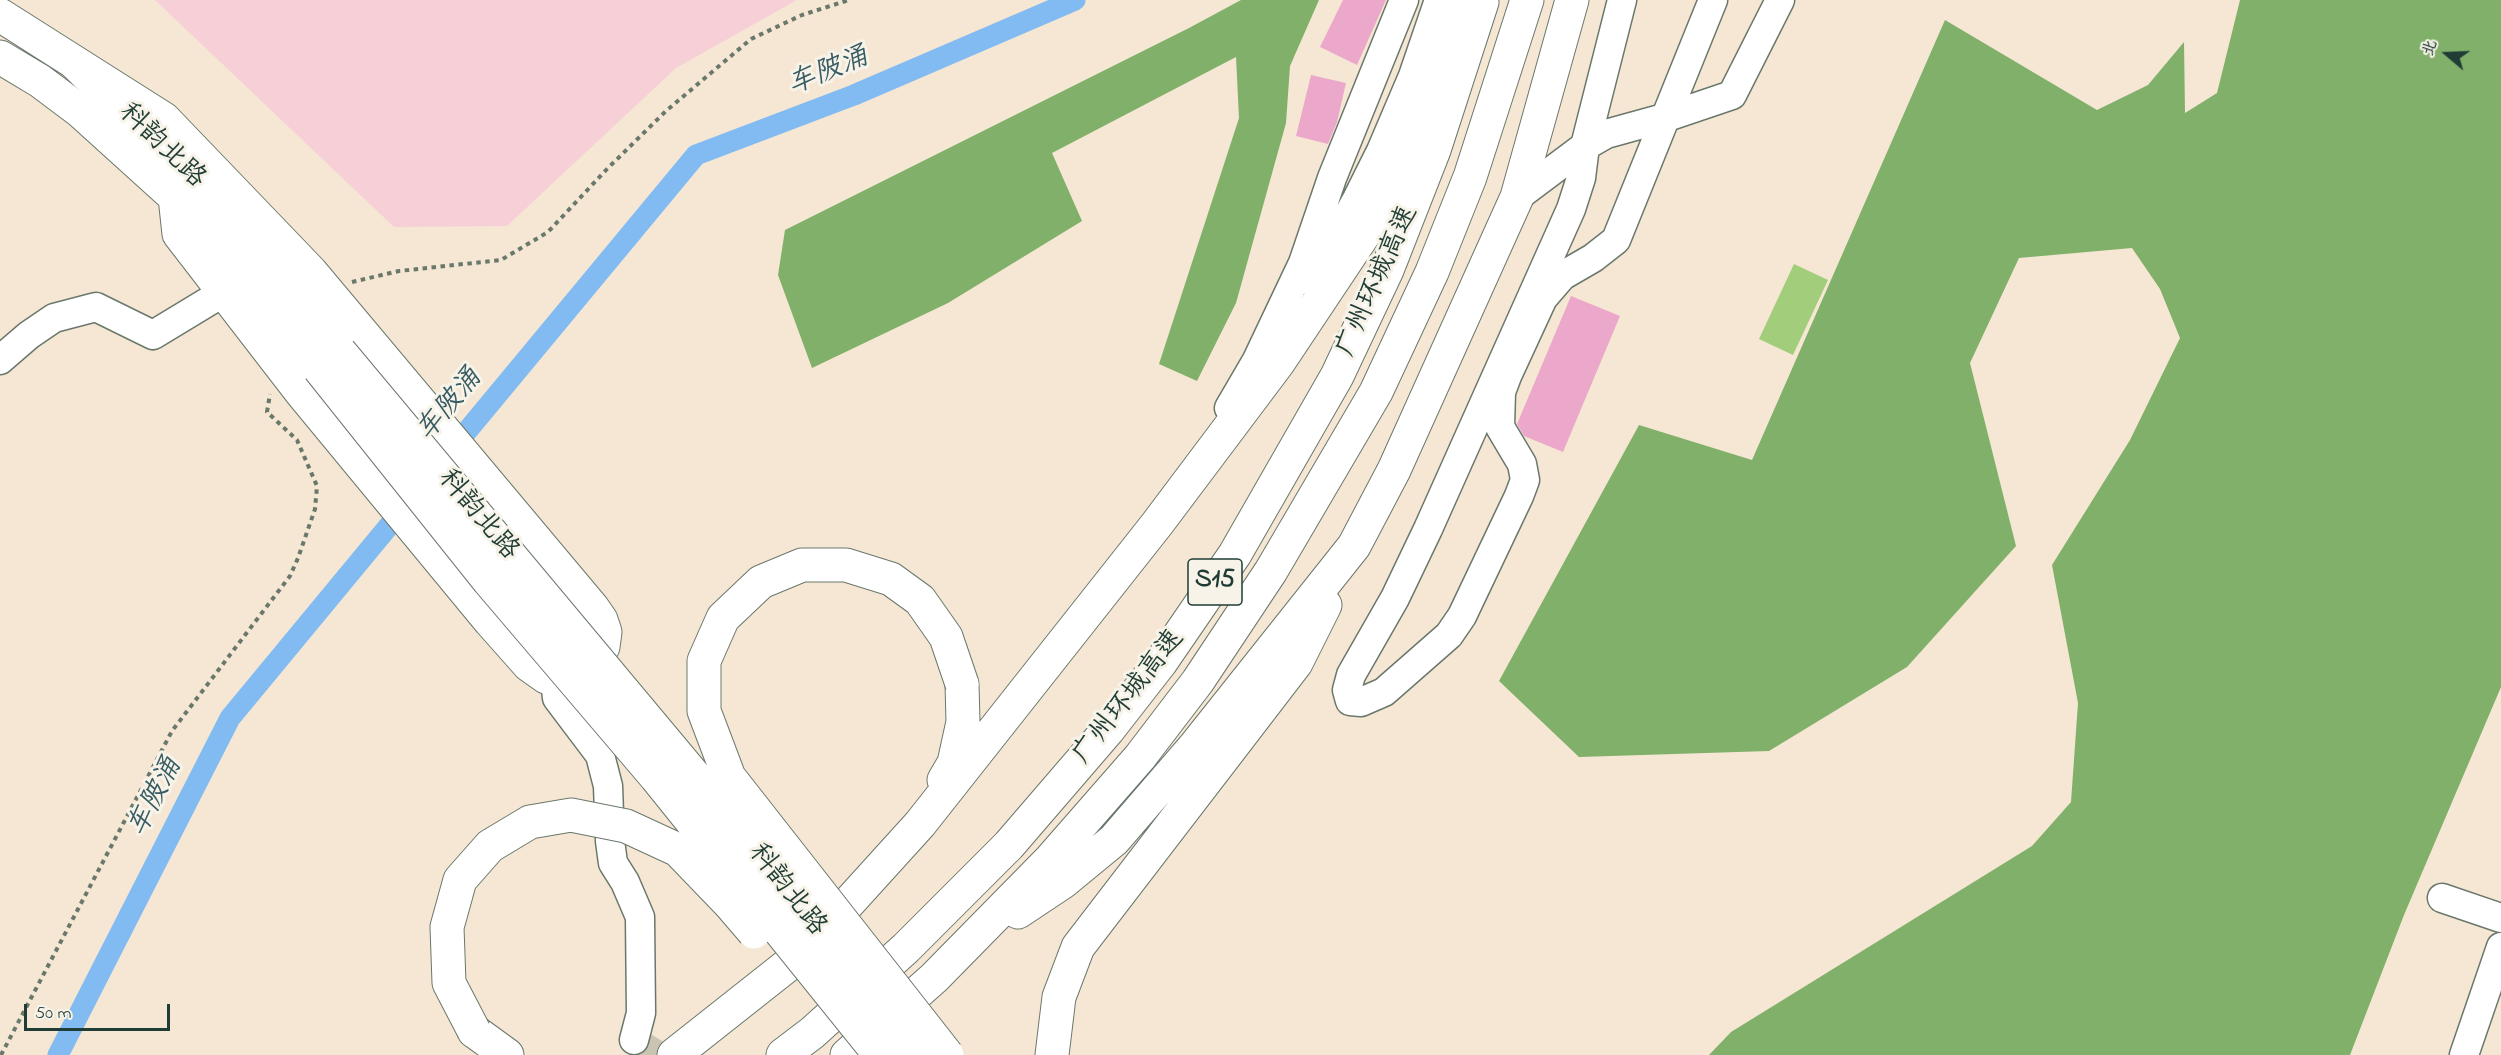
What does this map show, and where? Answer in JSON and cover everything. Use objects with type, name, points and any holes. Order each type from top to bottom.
[{"type":"main road","points":[[673,1053],[803,953],[920,824],[1157,524],[1278,363],[1368,228],[1395,171],[1462,0]]},
{"type":"main road","name":"广州环城高速","points":[[783,1055],[812,1033],[906,948],[1009,845],[1128,705],[1161,662],[1235,554],[1337,376],[1387,270],[1434,150],[1483,0]]},
{"type":"main road","name":"广州环城高速","points":[[847,1055],[934,978],[1050,860],[1140,757],[1198,681],[1271,571],[1376,392],[1432,272],[1470,177],[1527,0]]},
{"type":"main road","points":[[1052,1055],[1059,996],[1078,947],[1296,663],[1394,470],[1517,197],[1572,0]]},
{"type":"main road","name":"科韵北路","points":[[0,15],[75,63],[213,198],[262,255],[329,360],[489,581],[656,777],[880,1055]]},
{"type":"main road","name":"科韵北路","points":[[0,57],[40,81],[80,111],[175,197],[329,360],[712,797],[916,1055]]},
{"type":"main road","points":[[75,63],[164,119],[325,288],[329,360],[490,621],[529,665],[546,677],[562,682],[573,678],[589,667],[603,647],[605,632],[601,620],[592,607],[557,565],[329,360],[280,364],[179,234],[175,197]]},
{"type":"main road","points":[[966,945],[1063,882],[1114,840],[1195,746],[1354,546]]},
{"type":"main road","points":[[920,824],[954,763],[963,722],[962,684],[946,638],[920,600],[891,579],[846,565],[802,565],[760,582],[723,618],[704,660],[704,711],[729,777],[947,1055]]},
{"type":"main road","points":[[507,1055],[474,1031],[449,983],[447,927],[460,880],[490,846],[530,822],[571,815],[626,826],[678,850],[730,904],[857,1055]]},
{"type":"street","points":[[1257,360],[1303,263],[1332,178],[1404,0]]},
{"type":"street","points":[[1157,524],[1257,360],[1311,281],[1357,199],[1413,76],[1440,0]]},
{"type":"street","points":[[1622,0],[1585,146],[1581,178],[1571,209],[1423,539],[1395,598],[1352,675],[1347,690],[1350,701],[1360,702],[1384,692],[1449,634],[1462,616],[1525,480],[1522,464],[1500,427],[1501,392],[1507,376],[1543,298],[1562,276],[1593,258],[1616,240],[1713,0]]},
{"type":"street","points":[[1517,197],[1585,146],[1606,134],[1664,118],[1732,95],[1780,0]]},
{"type":"street","points":[[0,360],[29,335],[54,318],[96,307],[153,335],[224,292]]},
{"type":"street","points":[[555,680],[557,698],[600,755],[608,786],[613,863],[625,882],[640,917],[641,1013],[634,1041]]},
{"type":"street","points":[[2442,898],[2501,918]]},
{"type":"street","points":[[2463,1055],[2501,947]]},
{"type":"path","points":[[325,288],[399,271],[501,260],[548,232],[666,111],[751,39],[802,15],[849,0]]},
{"type":"path","points":[[1,1055],[172,731],[290,576],[298,558],[315,509],[317,486],[297,440],[267,412],[271,387],[280,364]]},
{"type":"shaded area","points":[[155,0],[797,0],[676,68],[507,226],[394,227]]},
{"type":"green space","points":[[1241,0],[1319,0],[1290,66],[1286,123],[1236,303],[1197,381],[1159,364],[1239,118],[1236,57],[1052,153],[1082,221],[948,303],[812,368],[778,275],[785,230]]},
{"type":"green space","points":[[2240,0],[2501,0],[2501,687],[2404,915],[2350,1055],[1709,1055],[1731,1032],[2032,846],[2071,802],[2078,703],[2052,565],[2130,440],[2180,338],[2160,289],[2132,248],[2019,258],[1970,363],[2016,546],[1907,667],[1769,751],[1579,757],[1499,681],[1639,425],[1752,460],[1945,20],[2097,110],[2148,85],[2184,42],[2185,113],[2217,93]]},
{"type":"green space","points":[[1794,264],[1828,280],[1793,355],[1759,339]]},
{"type":"building","points":[[1343,0],[1386,0],[1357,65],[1320,47]]},
{"type":"building","points":[[1311,75],[1346,83],[1337,122],[1328,144],[1296,136]]},
{"type":"building","points":[[1571,296],[1620,316],[1563,452],[1524,436],[1517,424]]},
{"type":"waterway","name":"车陂涌","points":[[448,454],[696,155],[854,95],[1075,0]]},
{"type":"waterway","name":"车陂涌","points":[[58,1055],[230,718],[407,504]]},
{"type":"tunnel","points":[[634,1040],[658,1055]]}]
